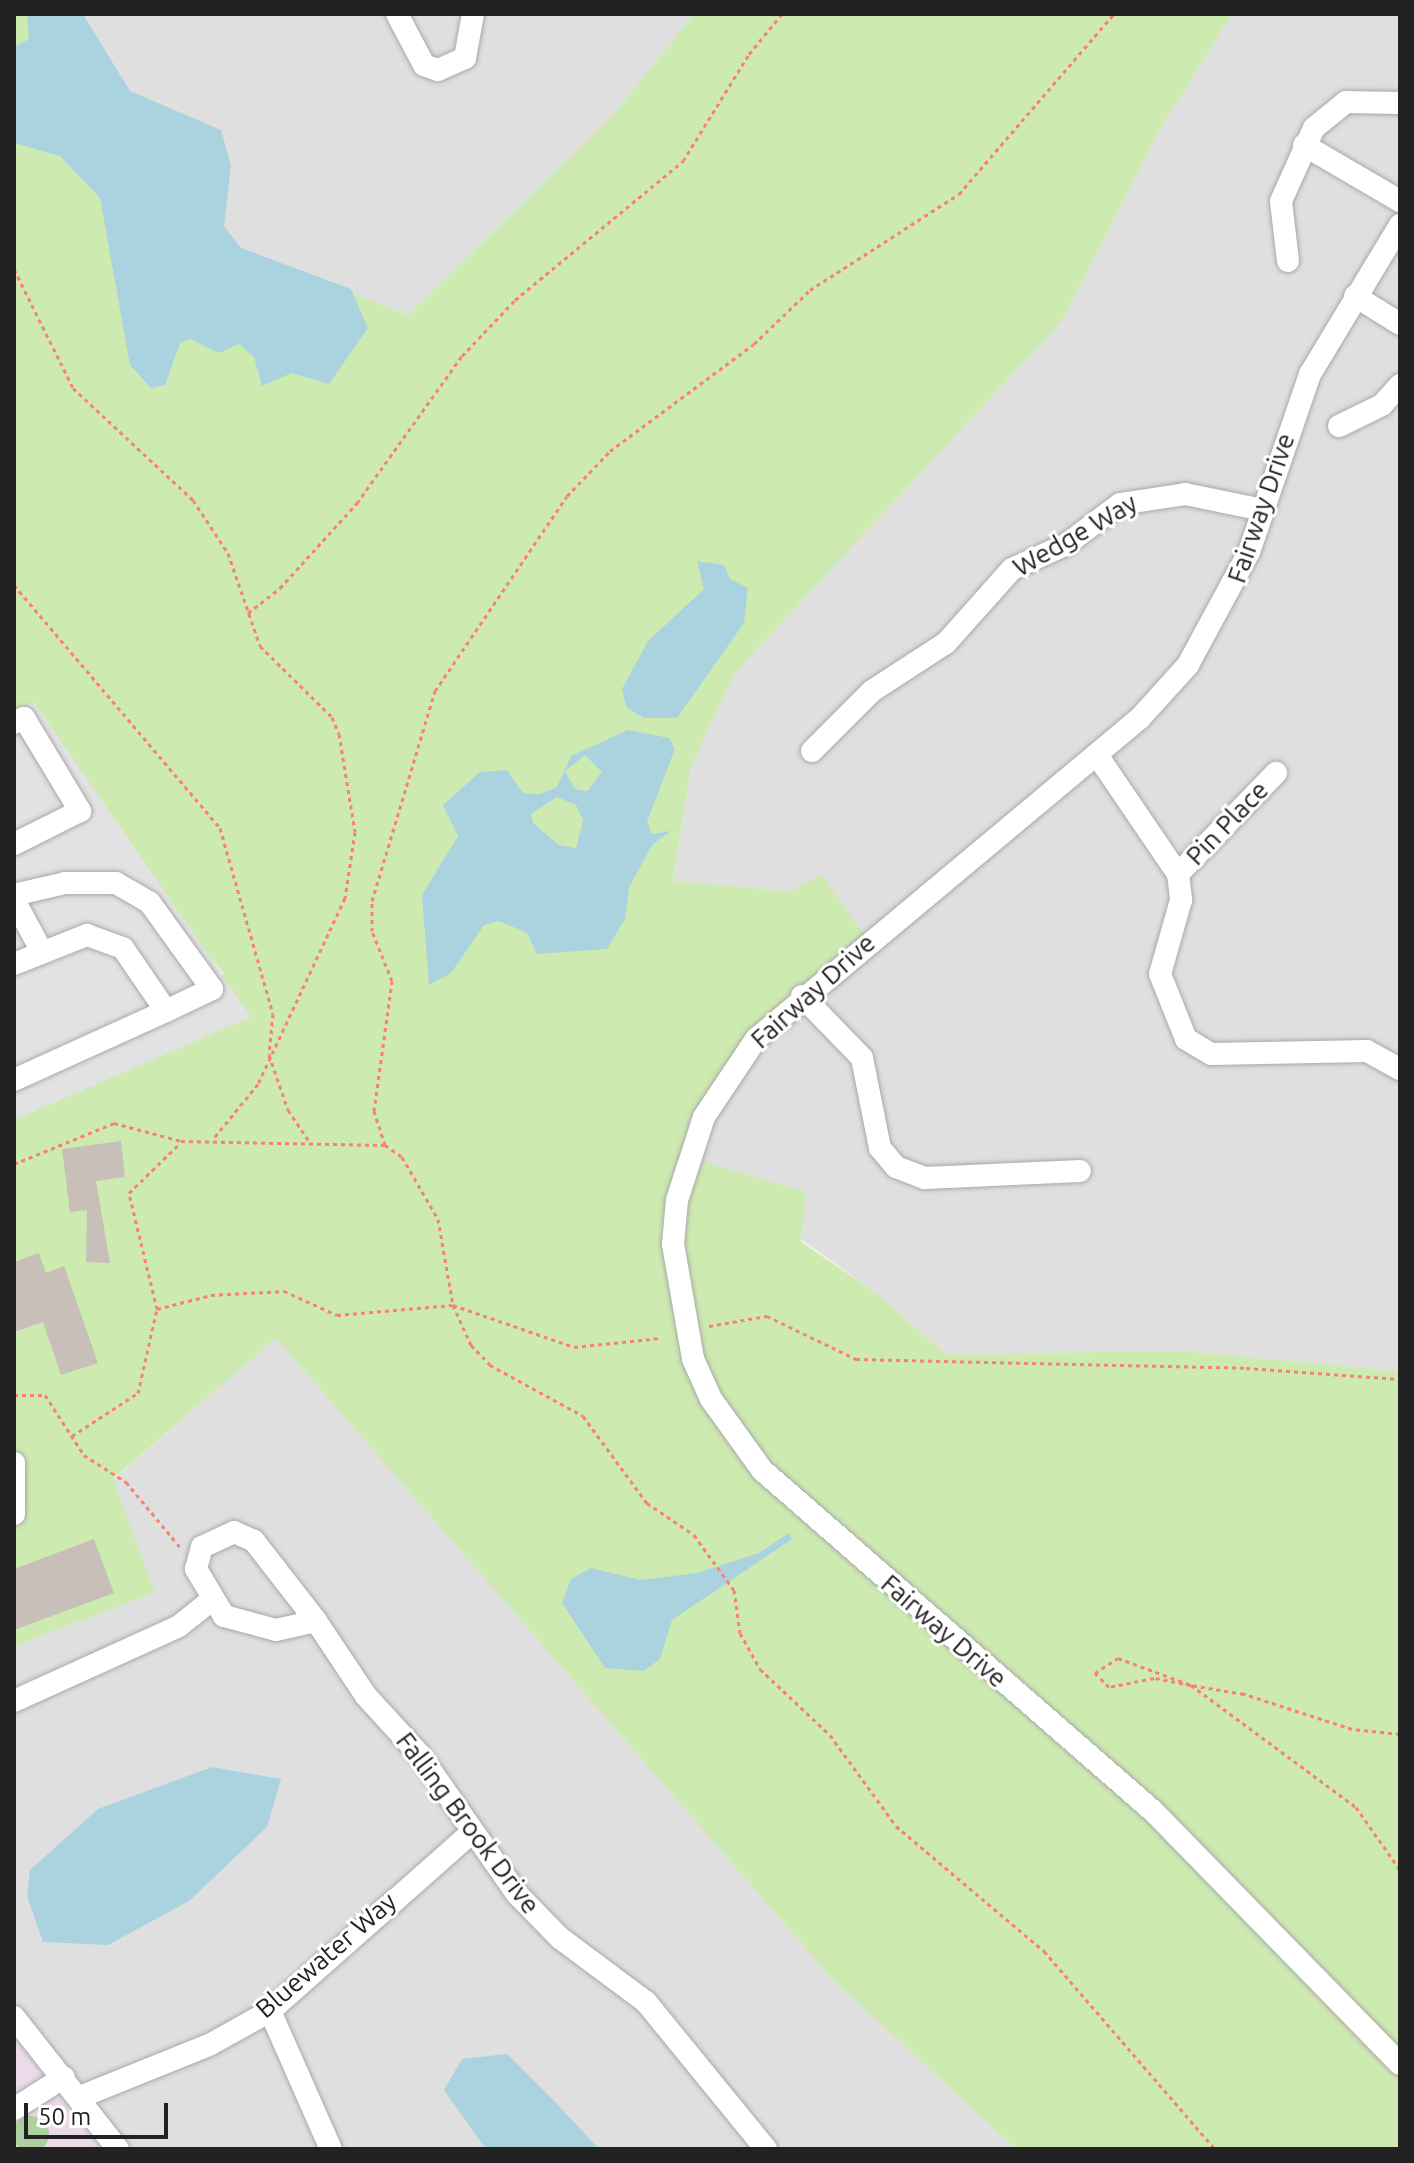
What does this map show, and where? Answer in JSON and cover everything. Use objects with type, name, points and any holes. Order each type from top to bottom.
[{"type":"street","points":[[397,14],[424,65],[438,70],[465,58],[473,14]]},
{"type":"street","points":[[1288,261],[1281,201],[1304,145],[1334,108],[1400,103]]},
{"type":"street","points":[[1304,145],[1400,201]]},
{"type":"street","name":"Fairway Drive","points":[[1400,225],[1310,374],[1263,510],[1212,629],[1170,687],[1097,755],[802,996],[726,1078],[688,1157],[677,1200],[675,1288],[711,1399],[762,1470],[804,1510],[1154,1812],[1400,2064]]},
{"type":"street","points":[[1355,296],[1400,324]]},
{"type":"street","points":[[1339,426],[1382,405],[1400,385]]},
{"type":"street","name":"Wedge Way","points":[[812,751],[872,691],[946,643],[1012,569],[1067,544],[1120,504],[1185,494],[1263,510]]},
{"type":"street","points":[[14,723],[24,718],[80,811],[14,844]]},
{"type":"street","points":[[1097,755],[1146,817],[1178,874],[1181,900],[1160,974],[1174,1020],[1194,1047],[1211,1054],[1367,1051],[1400,1069]]},
{"type":"street","name":"Pin Place","points":[[1178,874],[1276,773]]},
{"type":"street","points":[[14,1080],[212,989],[150,903],[116,883],[65,883],[15,898],[41,950]]},
{"type":"street","points":[[14,964],[41,950],[87,935],[123,948],[166,1011]]},
{"type":"street","points":[[802,996],[862,1058],[880,1148],[896,1167],[925,1178],[1080,1171]]},
{"type":"street","points":[[14,1463],[14,1514]]},
{"type":"street","name":"Falling Brook Drive","points":[[197,1557],[217,1535],[234,1532],[254,1541],[472,1832],[560,1938],[646,2002],[766,2149]]},
{"type":"street","points":[[197,1557],[213,1599],[246,1628],[316,1621]]},
{"type":"street","points":[[14,1701],[179,1626],[213,1599]]},
{"type":"street","name":"Bluewater Way","points":[[80,2097],[211,2044],[270,2011],[472,1832]]},
{"type":"street","points":[[270,2011],[331,2149]]},
{"type":"street","points":[[14,2017],[118,2149]]},
{"type":"street","points":[[14,2109],[64,2077]]},
{"type":"path","points":[[248,613],[280,588],[357,503],[462,356],[515,300],[683,161],[749,54],[782,14]]},
{"type":"path","points":[[385,1145],[374,1111],[392,981],[372,931],[372,901],[435,691],[567,496],[610,451],[754,344],[810,290],[959,194],[1114,14]]},
{"type":"path","points":[[14,269],[73,388],[120,439],[171,476],[211,525],[260,646],[332,717],[355,832],[341,911],[235,1119],[212,1140]]},
{"type":"path","points":[[14,585],[220,828],[273,1014],[269,1055],[288,1110],[311,1144]]},
{"type":"path","points":[[14,1164],[114,1123],[181,1141],[385,1145],[402,1157],[438,1219],[453,1305],[471,1345],[490,1365],[583,1416],[647,1503],[694,1535],[716,1560],[734,1590],[744,1643],[760,1669],[830,1735],[896,1826],[1044,1951],[1215,2149]]},
{"type":"path","points":[[72,1436],[138,1393],[157,1309],[129,1193],[181,1141]]},
{"type":"path","points":[[157,1309],[252,1291],[284,1291],[337,1315],[453,1305],[574,1347],[661,1338]]},
{"type":"path","points":[[702,1328],[767,1316],[856,1359],[1400,1379]]},
{"type":"path","points":[[14,1395],[45,1395],[84,1455],[126,1482],[161,1532],[197,1557]]},
{"type":"path","points":[[1400,1734],[1352,1729],[1244,1694],[1191,1685],[1154,1678],[1109,1687],[1095,1673],[1118,1658],[1191,1685],[1356,1807],[1400,1870]]},
{"type":"shaded area","points":[[83,14],[694,14],[613,115],[408,315],[241,248],[224,226],[231,165],[221,130],[130,91]]},
{"type":"shaded area","points":[[1232,14],[1400,14],[1400,1371],[1184,1351],[946,1354],[872,1290],[688,1157],[791,891],[673,881],[691,766],[736,672],[1062,321],[1161,128]]},
{"type":"shaded area","points":[[34,702],[251,1017],[14,1120],[14,712]]},
{"type":"shaded area","points":[[276,1337],[834,1981],[1016,2149],[125,2149],[14,2001],[14,1647],[154,1592],[113,1480]]},
{"type":"shaded area","points":[[14,2033],[79,2111],[101,2149],[14,2149]]},
{"type":"green space","points":[[14,14],[83,14],[130,91],[221,130],[231,165],[224,226],[241,248],[408,315],[613,115],[694,14],[1232,14],[1161,128],[1062,321],[736,672],[691,766],[673,881],[791,891],[821,874],[869,941],[772,1022],[688,1157],[806,1192],[801,1242],[872,1290],[946,1354],[1184,1351],[1400,1371],[1400,2149],[1016,2149],[834,1981],[276,1338],[113,1479],[155,1592],[14,1647],[14,1066],[224,974],[14,724]]},
{"type":"green space","points":[[31,2116],[44,2121],[49,2134],[44,2147],[31,2152],[18,2147],[13,2134],[18,2121]]},
{"type":"water","points":[[27,14],[83,14],[130,91],[221,130],[231,165],[224,226],[241,248],[351,289],[368,328],[329,384],[292,373],[262,386],[254,357],[239,344],[219,353],[190,339],[180,343],[165,385],[151,388],[130,365],[100,198],[60,156],[14,143],[14,47],[29,39]]},
{"type":"water","points":[[697,561],[724,565],[730,579],[748,588],[744,623],[677,718],[644,718],[626,707],[622,689],[648,641],[704,589]]},
{"type":"water","points":[[628,730],[669,738],[675,749],[647,822],[652,834],[671,831],[653,844],[629,887],[625,919],[607,949],[537,954],[527,933],[499,921],[484,925],[451,973],[429,985],[422,895],[458,836],[443,805],[480,772],[507,770],[523,793],[540,794],[557,787],[571,756]],"holes":[[[585,755],[602,772],[587,791],[575,789],[565,771]],[[557,797],[576,805],[583,820],[576,848],[559,845],[533,823],[531,814]]]},
{"type":"water","points":[[789,1533],[792,1539],[672,1620],[660,1659],[644,1671],[605,1668],[562,1603],[571,1579],[591,1568],[641,1580],[697,1573],[759,1553]]},
{"type":"water","points":[[212,1767],[281,1779],[267,1827],[189,1901],[108,1945],[43,1942],[27,1896],[30,1870],[98,1809]]},
{"type":"water","points":[[507,2054],[599,2149],[486,2149],[444,2090],[462,2059]]},
{"type":"building","points":[[121,1141],[125,1177],[96,1181],[110,1263],[86,1262],[87,1210],[70,1212],[62,1149]]},
{"type":"building","points":[[39,1253],[46,1273],[64,1266],[98,1363],[61,1375],[43,1322],[14,1332],[14,1262]]},
{"type":"building","points":[[94,1539],[114,1593],[14,1630],[14,1569]]}]
